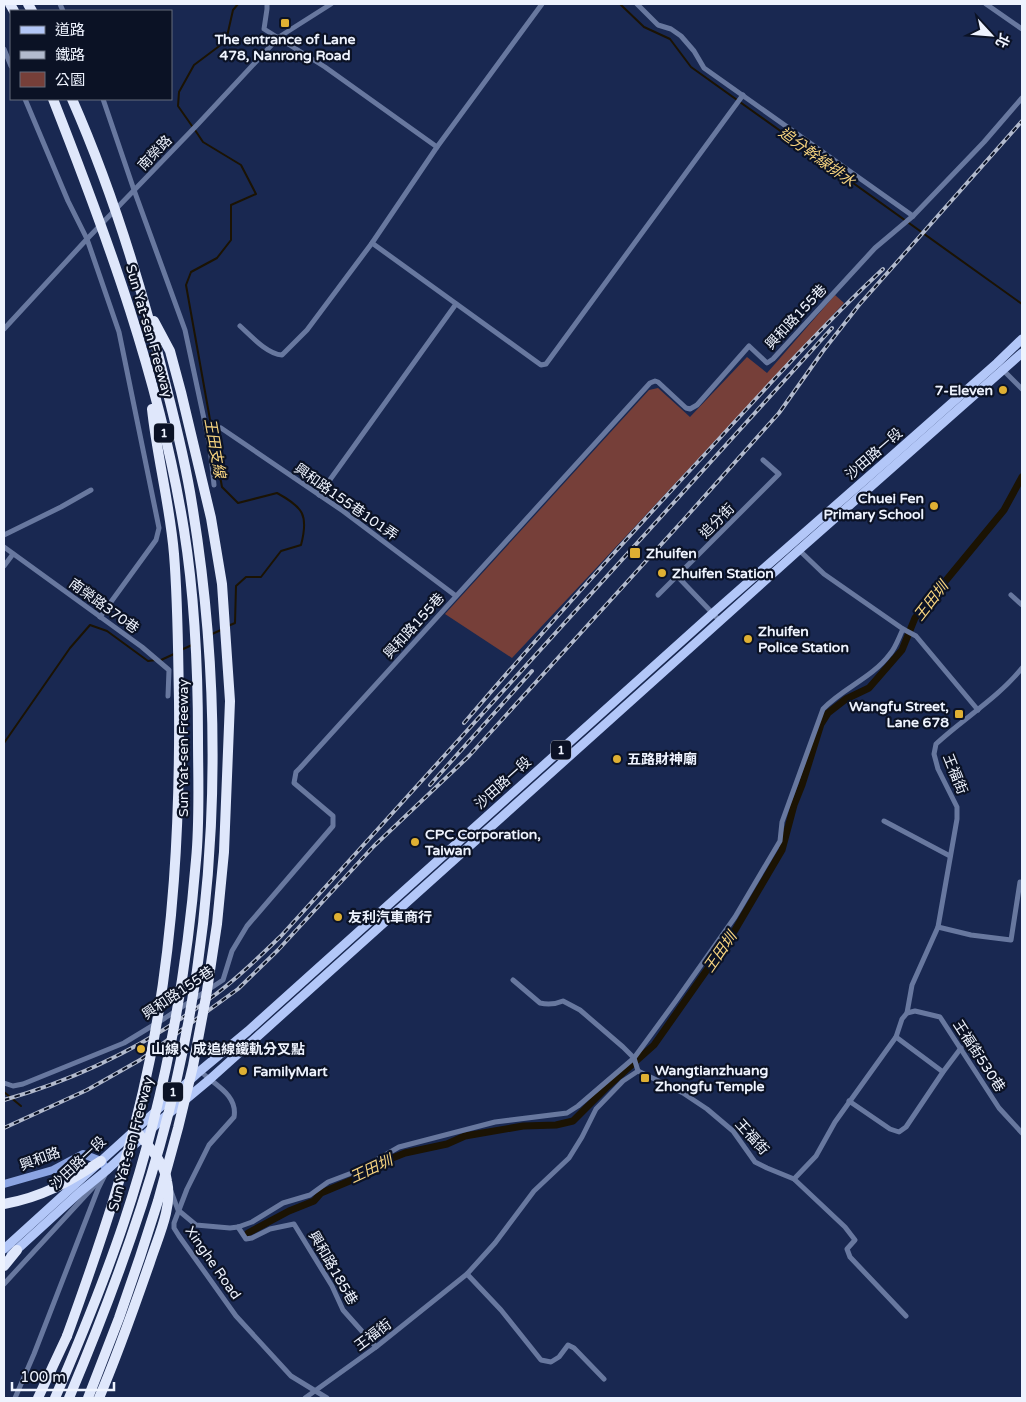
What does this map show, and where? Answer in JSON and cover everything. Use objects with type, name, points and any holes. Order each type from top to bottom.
[{"type":"highway","name":"Sun Yat-sen Freeway","points":[[53,100],[93,201],[115,264],[137,329],[153,388],[184,531],[193,612],[198,695],[197,856],[182,983],[169,1053],[152,1124],[124,1220],[94,1304],[56,1398]]},
{"type":"highway","name":"Sun Yat-sen Freeway","points":[[69,1398],[90,1350],[133,1232],[160,1144],[174,1087],[198,958],[210,860],[213,770],[208,628],[192,502],[147,308],[124,233],[72,100]]},
{"type":"highway","name":"Sun Yat-sen Freeway","points":[[88,1398],[116,1327],[140,1257],[158,1201],[180,1119],[193,1066],[207,988],[217,924],[224,852],[230,701],[222,584],[211,518],[177,376],[170,351],[147,308]]},
{"type":"highway","points":[[38,1398],[67,1336],[103,1236],[121,1178],[138,1113],[153,1041],[170,926],[178,812],[178,651],[174,555],[154,426],[153,388]]},
{"type":"highway","points":[[99,1398],[130,1321],[163,1222],[168,1200],[168,1183],[161,1163],[135,1129]]},
{"type":"highway","points":[[4,1204],[21,1201],[57,1188],[101,1161]]},
{"type":"highway","points":[[4,1266],[17,1250]]},
{"type":"highway","points":[[45,1398],[64,1350],[67,1336]]},
{"type":"main road","name":"沙田路一段","points":[[1000,367],[1022,339]]},
{"type":"main road","name":"沙田路一段","points":[[4,1261],[161,1120],[209,1080],[1000,367],[1022,353]]},
{"type":"main road","name":"沙田路一段","points":[[4,1249],[135,1129],[248,1031],[713,613],[896,460]]},
{"type":"street","points":[[266,4],[264,29],[325,67],[437,147]]},
{"type":"street","name":"南榮路","points":[[4,329],[87,239],[197,126],[278,37],[331,4]]},
{"type":"street","points":[[240,326],[270,351],[282,355],[307,330],[372,243],[437,147],[542,4]]},
{"type":"street","points":[[636,4],[658,25],[671,29],[681,36],[694,51],[704,68],[913,216],[984,142],[1022,98]]},
{"type":"street","points":[[986,4],[1022,29]]},
{"type":"street","points":[[4,49],[10,64]]},
{"type":"street","points":[[372,243],[541,365],[546,364],[743,95]]},
{"type":"street","points":[[25,100],[68,201],[87,239],[119,332],[159,533],[156,540],[100,616]]},
{"type":"street","points":[[103,100],[185,330],[210,448],[214,485]]},
{"type":"street","name":"興和路155巷","points":[[4,1083],[13,1086],[23,1084],[124,1043],[223,980],[232,951],[247,926],[333,826],[333,816],[294,783],[296,772],[650,383],[658,382],[686,408],[690,409],[697,404],[749,346],[767,363],[773,359],[875,248],[913,216]]},
{"type":"street","points":[[319,495],[456,304]]},
{"type":"street","points":[[1000,367],[1022,389]]},
{"type":"street","name":"興和路155巷101弄","points":[[221,428],[343,511],[456,596]]},
{"type":"street","name":"追分街","points":[[677,576],[779,474],[763,460]]},
{"type":"street","points":[[4,535],[91,490]]},
{"type":"street","name":"南榮路370巷","points":[[4,547],[142,647],[169,670],[168,696]]},
{"type":"street","points":[[799,550],[824,574],[916,636],[978,710]]},
{"type":"street","points":[[4,566],[13,554]]},
{"type":"street","points":[[658,595],[677,576],[720,621]]},
{"type":"street","points":[[1011,595],[1022,605]]},
{"type":"street","name":"興和路185巷","points":[[178,1210],[196,1225],[238,1227],[252,1222],[283,1203],[310,1195],[328,1182],[357,1171],[399,1147],[495,1122],[567,1113],[578,1106],[634,1058],[736,917],[780,841],[782,822],[823,709],[834,698],[873,672],[891,653],[903,629]]},
{"type":"street","name":"王福街","points":[[305,1398],[376,1348],[467,1274],[495,1244],[534,1191],[569,1158],[596,1109],[623,1080],[638,1071],[683,1093],[708,1110],[733,1131],[755,1162],[794,1179],[816,1156],[849,1101],[896,1037],[906,1013],[912,984],[938,927],[957,819],[957,807],[938,769],[934,754],[936,744],[978,710],[1015,677],[1022,668]]},
{"type":"street","points":[[884,821],[950,856]]},
{"type":"street","points":[[938,927],[971,935],[1011,940],[1020,882]]},
{"type":"street","points":[[513,980],[540,1003],[558,1003],[563,1000],[580,1010],[634,1058],[638,1071]]},
{"type":"street","name":"王福街530巷","points":[[906,1013],[915,1011],[940,1017],[999,1108],[1022,1133]]},
{"type":"street","points":[[896,1037],[943,1072]]},
{"type":"street","points":[[849,1101],[890,1129],[899,1132],[906,1127],[961,1048]]},
{"type":"street","name":"Xinghe Road","points":[[200,1071],[232,1098],[235,1107],[234,1117],[208,1145],[178,1210],[174,1228],[236,1316],[291,1376],[327,1398]]},
{"type":"street","name":"興和路","points":[[4,1184],[53,1170],[83,1154],[101,1161]]},
{"type":"street","points":[[15,1398],[107,1170],[101,1161]]},
{"type":"street","name":"沙田路一段","points":[[4,1284],[107,1170]]},
{"type":"street","points":[[794,1179],[845,1227],[855,1240],[847,1249],[850,1257],[906,1316]]},
{"type":"street","points":[[168,1183],[178,1210]]},
{"type":"street","name":"興和路185巷","points":[[238,1227],[246,1239],[270,1229],[294,1224],[332,1286],[343,1310],[376,1348]]},
{"type":"street","points":[[467,1274],[501,1310],[541,1360],[551,1362],[559,1357],[568,1345],[574,1348],[604,1379]]},
{"type":"green space","points":[[835,295],[844,303],[512,658],[445,614],[649,390],[658,388],[690,417],[747,357],[767,373]]},
{"type":"waterway","name":"王田支線","points":[[192,126],[178,106],[179,92],[194,65],[226,41],[233,10],[238,4]]},
{"type":"waterway","name":"追分幹線排水","points":[[620,4],[644,27],[670,39],[691,67],[1022,304]]},
{"type":"waterway","name":"王田支線","points":[[195,130],[203,142],[241,165],[256,194],[231,205],[231,240],[217,258],[191,272],[186,285],[222,487],[238,503],[277,493],[293,503],[302,513],[304,519],[301,545],[281,551],[261,577],[246,577],[236,586],[235,623],[228,626]]},
{"type":"waterway","name":"王田圳","points":[[248,1233],[289,1211],[314,1201],[321,1193],[364,1175],[390,1159],[405,1153],[447,1144],[465,1136],[523,1126],[556,1125],[573,1121],[607,1087],[654,1045],[735,930],[782,850],[794,805],[821,724],[828,713],[846,699],[869,688],[902,650],[915,618],[1004,510],[1022,477]]},
{"type":"waterway","name":"王田支線","points":[[4,743],[70,648],[90,625],[107,631],[148,661],[156,660]]},
{"type":"waterway","name":"王田支線","points":[[212,634],[221,630]]},
{"type":"waterway","name":"王田支線","points":[[181,650],[192,645]]},
{"type":"waterway","name":"王田支線","points":[[161,660],[174,654]]},
{"type":"waterway","name":"王田支線","points":[[4,1092],[21,1106]]},
{"type":"railway","points":[[4,1128],[87,1090],[140,1060],[238,989],[278,950],[374,846],[469,756],[687,516],[779,413],[823,351],[859,305],[1022,121]]},
{"type":"railway","points":[[464,723],[676,485],[837,313],[883,269]]},
{"type":"railway","points":[[4,1100],[59,1082],[112,1058],[164,1030],[212,997],[256,960],[281,936],[832,328]]},
{"type":"railway","points":[[430,785],[532,671]]},
{"type":"place","name":"The entrance of Lane 478, Nanrong Road","points":[[285,23]]},
{"type":"place","name":"7-Eleven","points":[[1003,390]]},
{"type":"place","name":"Chuei Fen Primary School","points":[[934,506]]},
{"type":"place","name":"Zhuifen","points":[[635,553]]},
{"type":"place","name":"Zhuifen Station","points":[[662,573]]},
{"type":"place","name":"Zhuifen Police Station","points":[[748,639]]},
{"type":"place","name":"Wangfu Street, Lane 678","points":[[959,714]]},
{"type":"place","name":"五路財神廟","points":[[617,759]]},
{"type":"place","name":"CPC Corporation, Taiwan","points":[[415,842]]},
{"type":"place","name":"友利汽車商行","points":[[338,917]]},
{"type":"place","name":"山線、成追線鐵軌分叉點","points":[[141,1049]]},
{"type":"place","name":"FamilyMart","points":[[243,1071]]},
{"type":"place","name":"Wangtianzhuang Zhongfu Temple","points":[[645,1078]]}]
